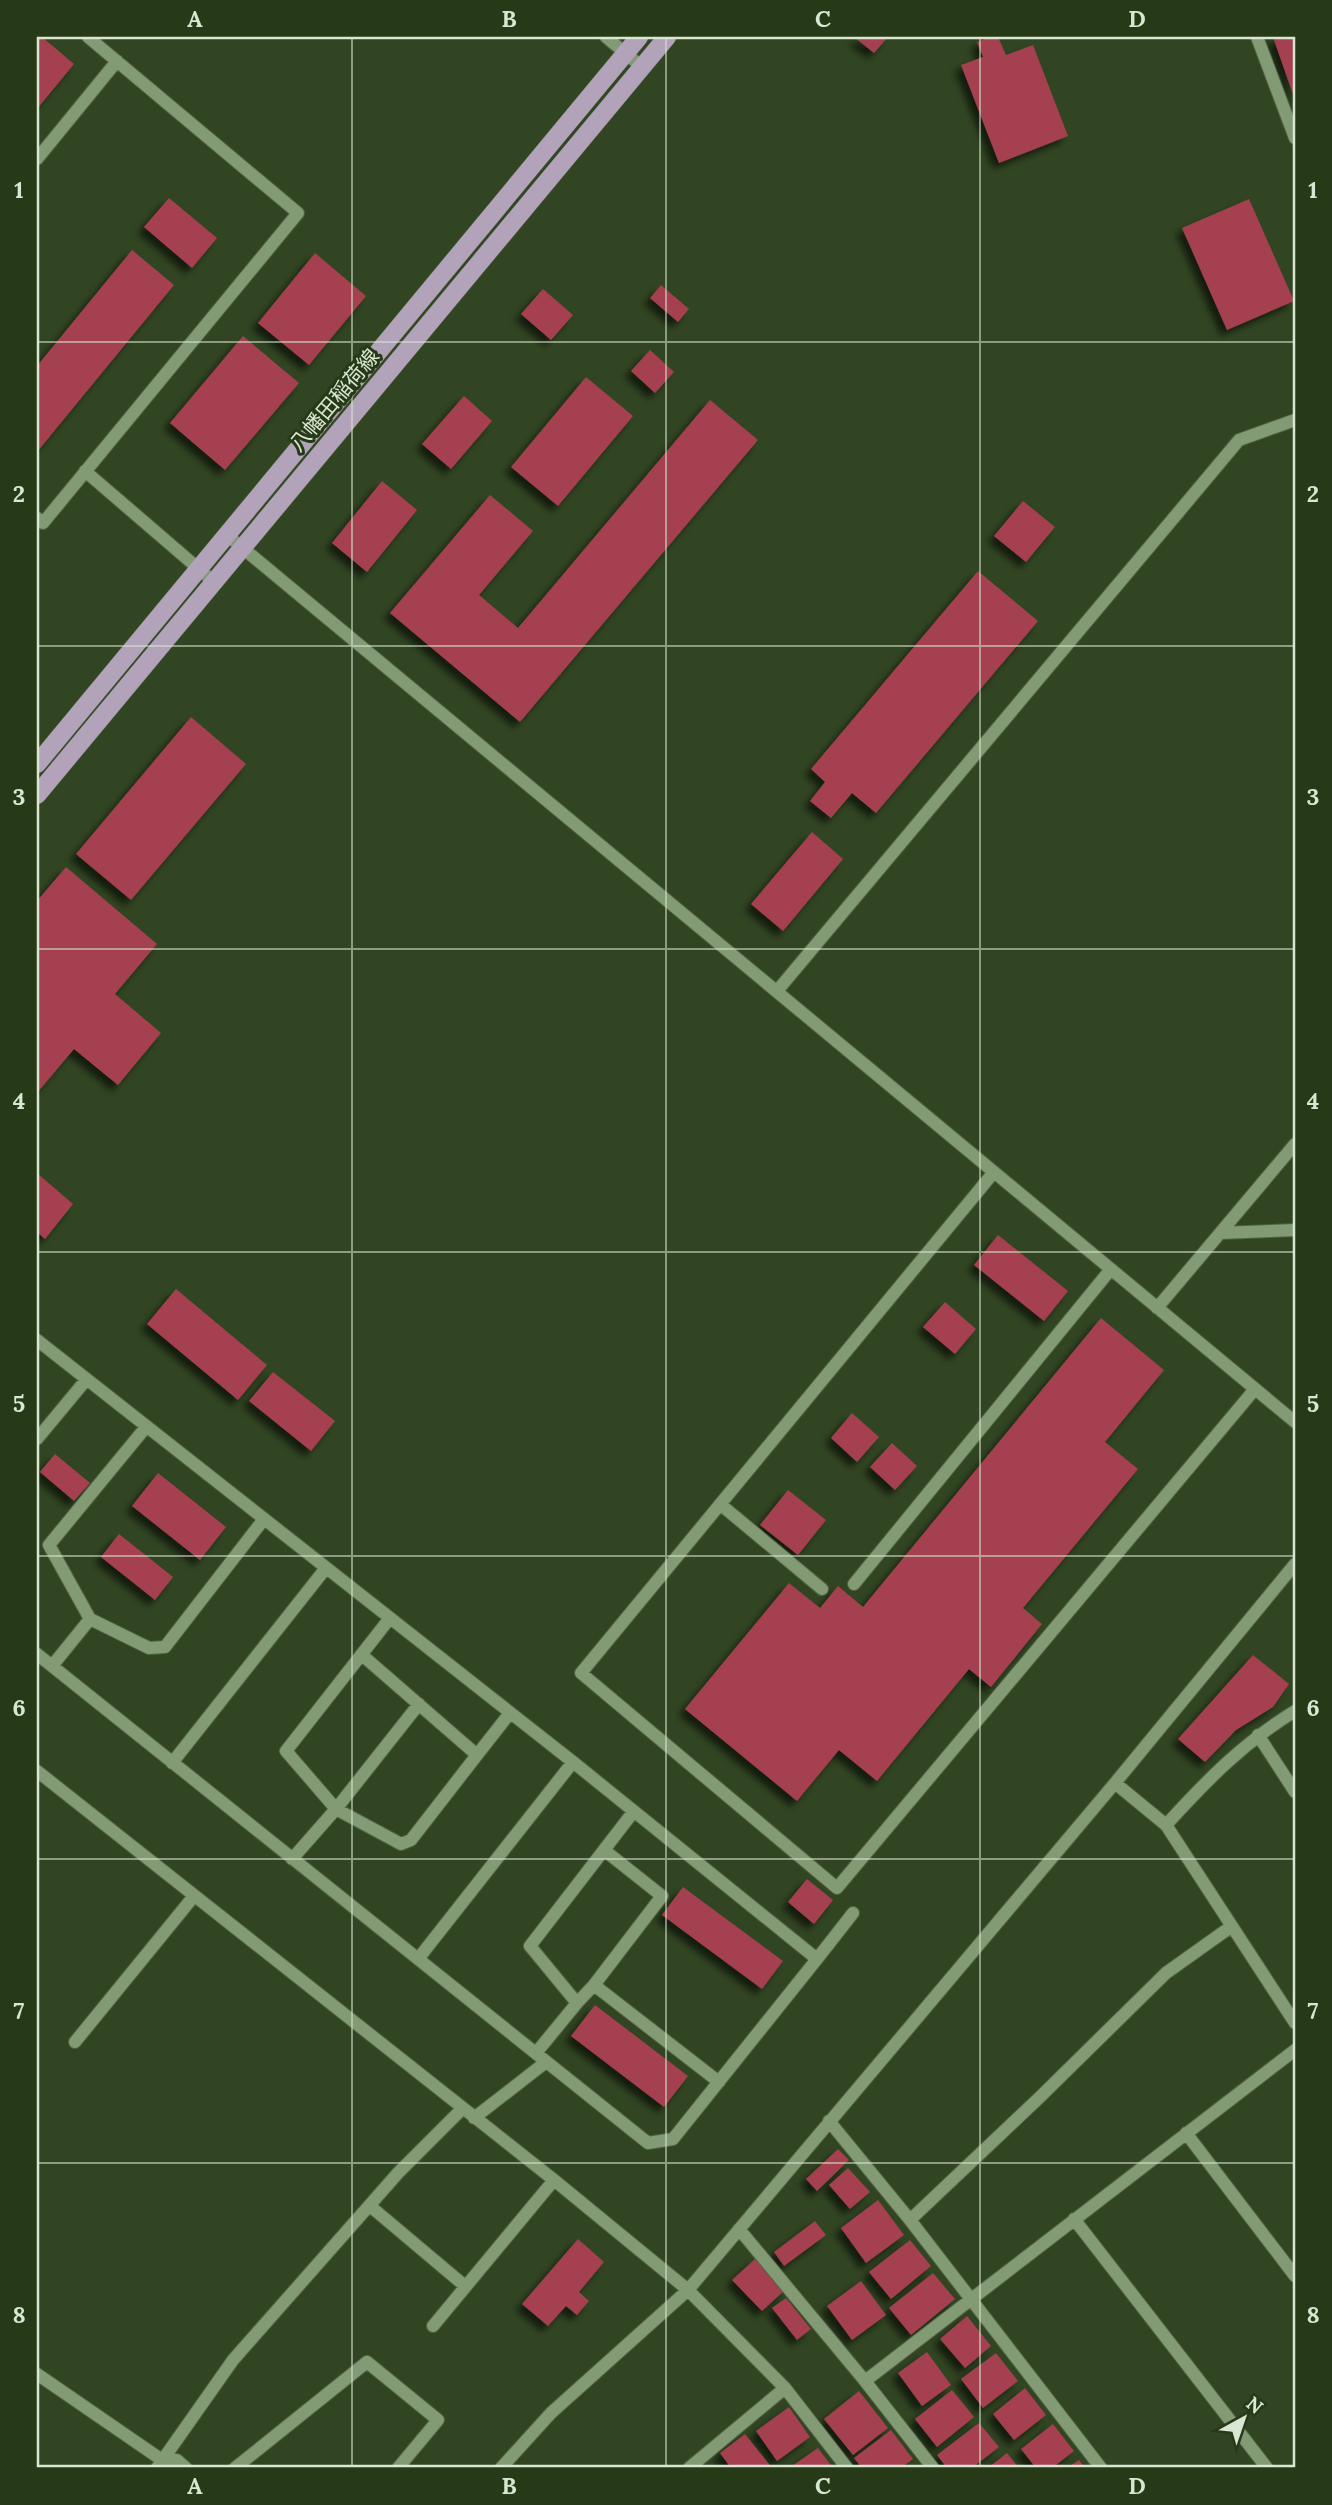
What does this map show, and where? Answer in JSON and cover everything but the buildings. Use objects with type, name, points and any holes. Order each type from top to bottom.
[{"type":"main road","name":"八幡田稲荷線","points":[[37,795],[214,582],[234,541],[639,37]]},
{"type":"main road","name":"八幡田稲荷線","points":[[37,764],[199,569],[234,541],[667,37]]},
{"type":"street","points":[[37,517],[43,523],[298,213],[88,37]]},
{"type":"street","points":[[606,37],[642,67]]},
{"type":"street","points":[[1257,37],[1295,138]]},
{"type":"street","points":[[37,159],[117,61]]},
{"type":"street","points":[[777,990],[1239,440],[1295,420]]},
{"type":"street","points":[[85,471],[214,582]]},
{"type":"street","points":[[234,541],[1295,1422]]},
{"type":"street","points":[[1157,1308],[1295,1144]]},
{"type":"street","points":[[994,1172],[581,1672],[837,1888],[1255,1389]]},
{"type":"street","points":[[1220,1233],[1295,1230]]},
{"type":"street","points":[[854,1584],[1111,1269]]},
{"type":"street","points":[[37,1340],[573,1762],[817,1959]]},
{"type":"street","points":[[37,1439],[86,1380]]},
{"type":"street","points":[[146,1427],[48,1545],[90,1619],[149,1648],[165,1647],[264,1519]]},
{"type":"street","points":[[720,1504],[822,1589]]},
{"type":"street","points":[[501,2468],[551,2413],[688,2290],[1115,1783],[1295,1564]]},
{"type":"street","points":[[172,1763],[327,1569]]},
{"type":"street","points":[[390,1618],[286,1751],[336,1810],[401,1844],[411,1840],[510,1713]]},
{"type":"street","points":[[52,1666],[90,1619]]},
{"type":"street","points":[[37,1654],[648,2143],[673,2139],[853,1913]]},
{"type":"street","points":[[362,1655],[477,1755]]},
{"type":"street","points":[[292,1859],[336,1810],[419,1704]]},
{"type":"street","points":[[1166,1825],[1221,1766],[1258,1735],[1295,1711]]},
{"type":"street","points":[[1258,1735],[1295,1793]]},
{"type":"street","points":[[418,1959],[573,1762]]},
{"type":"street","points":[[37,1771],[554,2180],[688,2290],[785,2388],[847,2468]]},
{"type":"street","points":[[1115,1783],[1166,1825],[1295,2023]]},
{"type":"street","points":[[577,2003],[530,1946],[634,1811]]},
{"type":"street","points":[[474,2118],[541,2057],[577,2003],[594,1985],[662,1896],[604,1850]]},
{"type":"street","points":[[75,2042],[194,1896]]},
{"type":"street","points":[[910,2220],[1166,1973],[1232,1926]]},
{"type":"street","points":[[594,1985],[719,2082]]},
{"type":"street","points":[[865,2381],[1295,2050]]},
{"type":"street","points":[[160,2464],[233,2360],[398,2173],[462,2109]]},
{"type":"street","points":[[830,2120],[1101,2468]]},
{"type":"street","points":[[1186,2133],[1295,2276]]},
{"type":"street","points":[[433,2326],[554,2180]]},
{"type":"street","points":[[370,2206],[465,2286]]},
{"type":"street","points":[[1074,2219],[1267,2468]]},
{"type":"street","points":[[739,2229],[933,2468]]},
{"type":"street","points":[[235,2468],[367,2362],[438,2420],[398,2468]]},
{"type":"street","points":[[37,2374],[160,2464],[177,2460],[186,2468]]},
{"type":"street","points":[[696,2466],[785,2388]]}]
